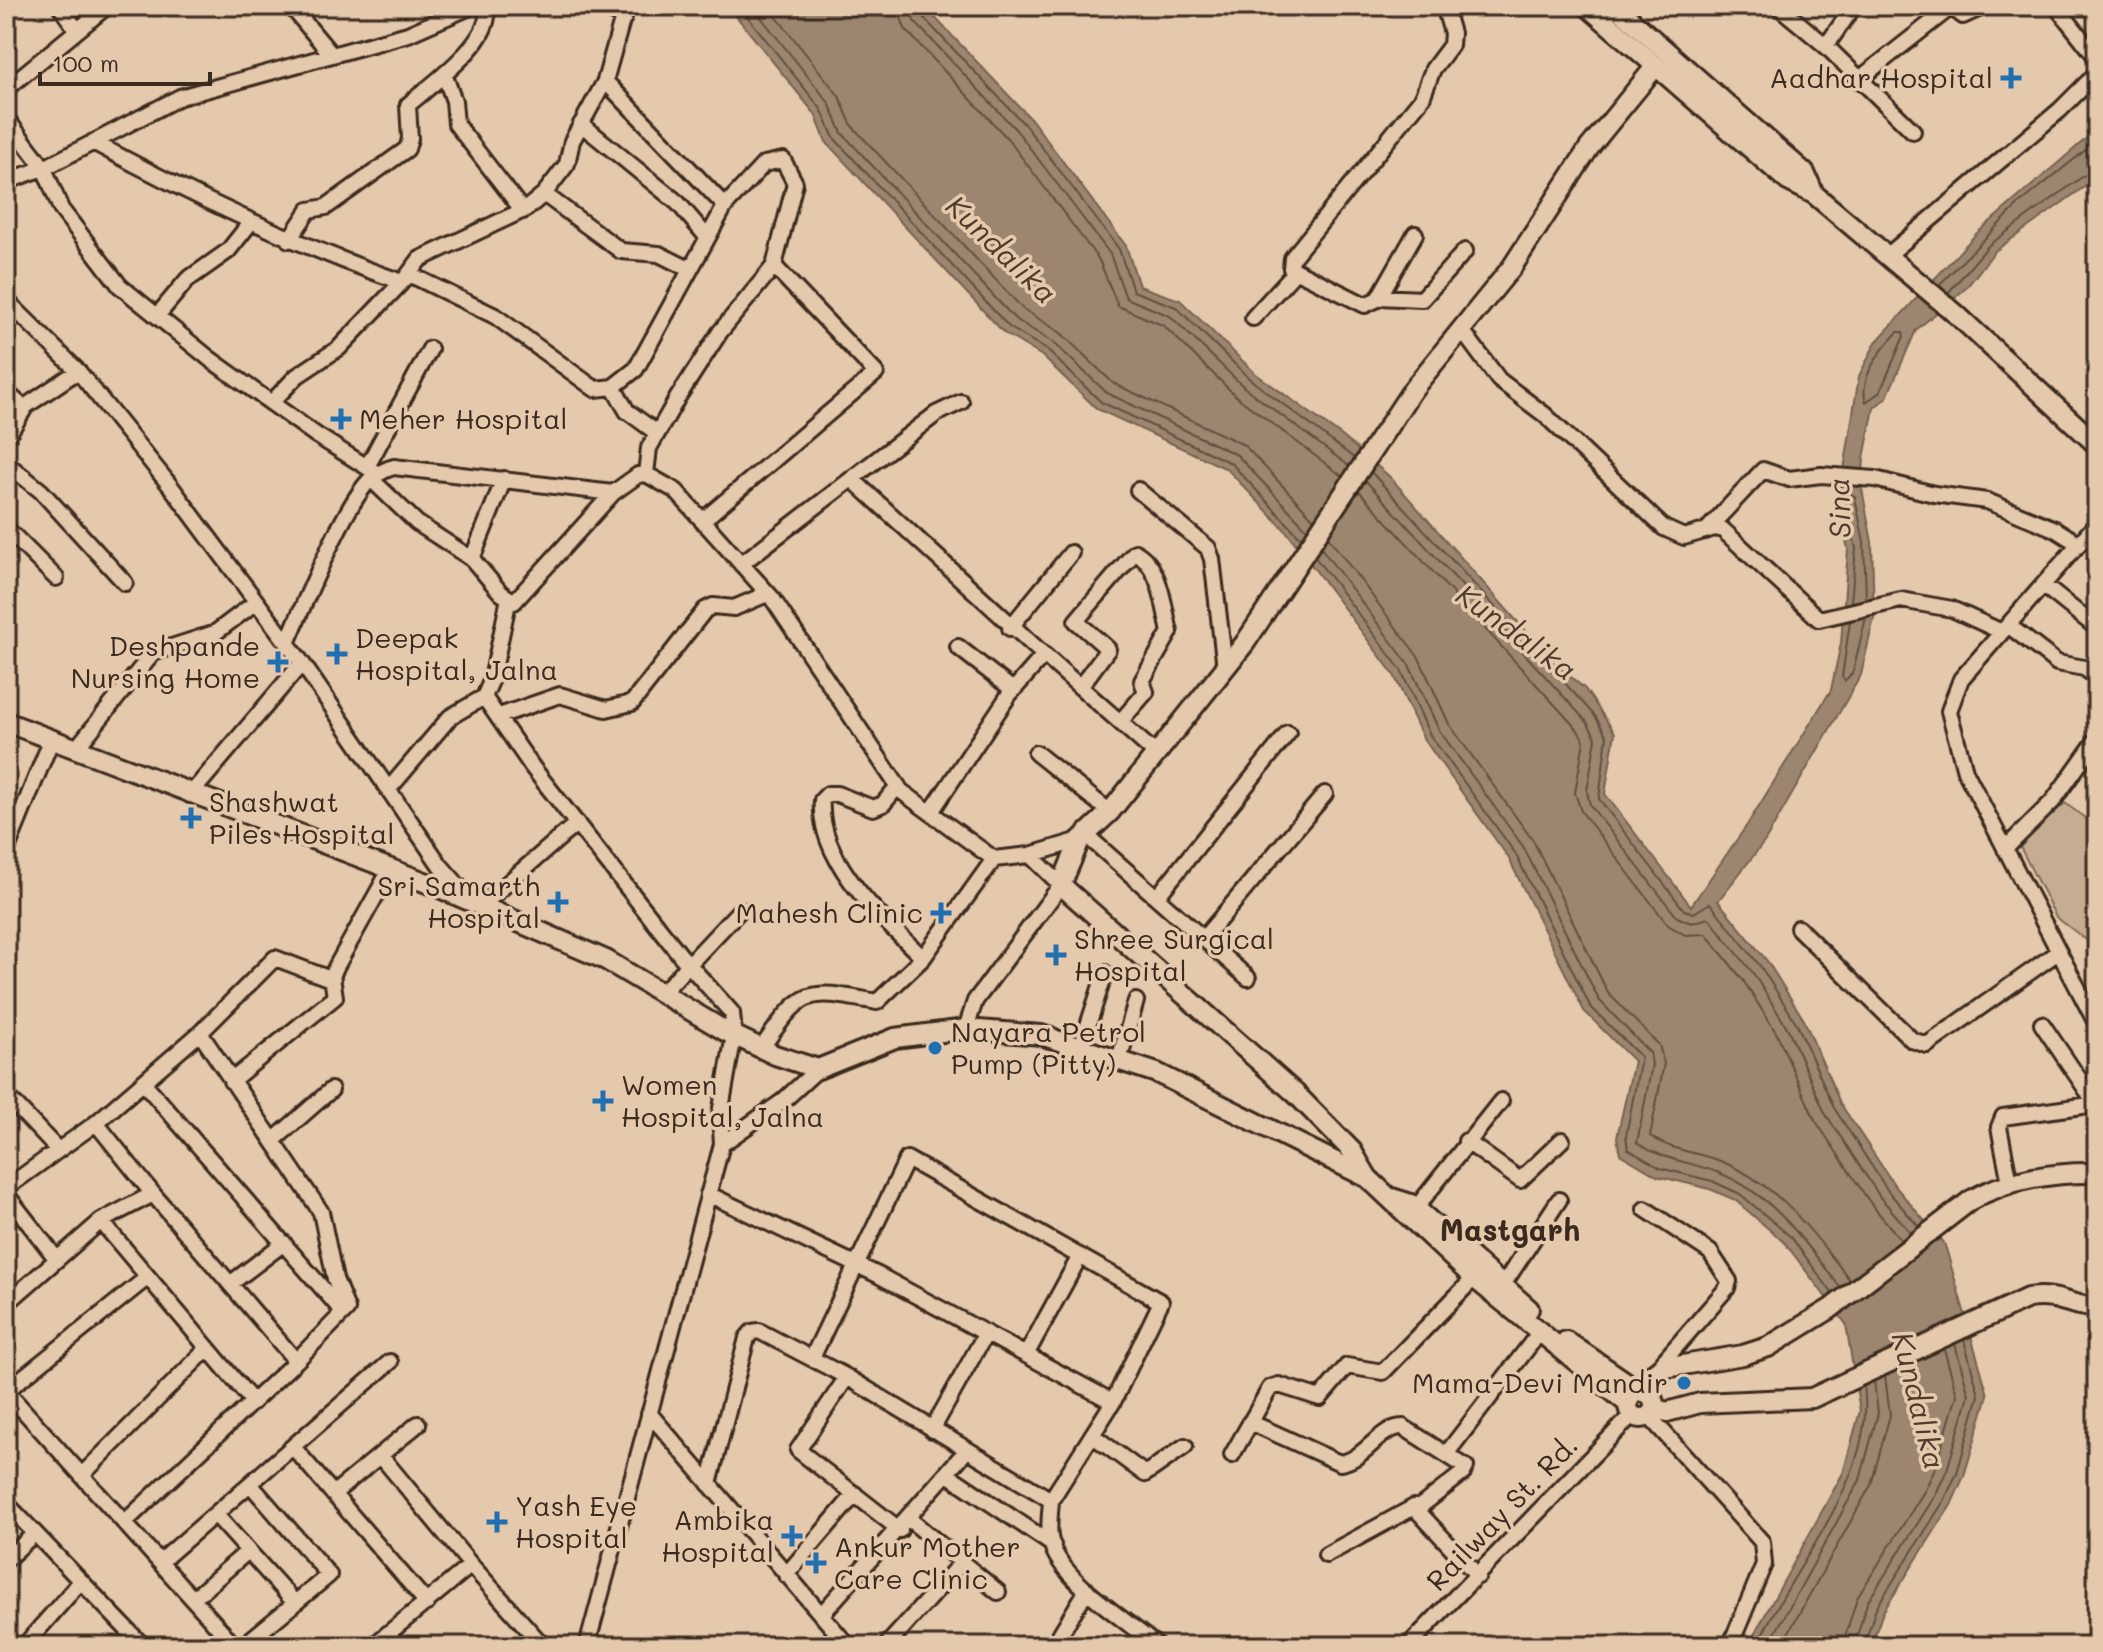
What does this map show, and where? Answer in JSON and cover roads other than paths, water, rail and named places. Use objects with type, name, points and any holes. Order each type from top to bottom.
[{"type":"main road","points":[[1587,6],[1788,181],[1814,194],[1956,314],[2097,445]]},
{"type":"main road","points":[[1615,6],[1805,173],[1814,194]]},
{"type":"main road","points":[[1368,1178],[1352,1151],[1296,1094],[1061,885],[1083,837],[1110,812],[1225,668],[1413,389],[1512,267],[1589,148],[1655,67]]},
{"type":"main road","points":[[6,722],[390,870],[606,960],[761,1049],[818,1069],[895,1038],[933,1030],[966,1029],[1041,1035],[1157,1073],[1368,1178],[1392,1198],[1403,1214],[1539,1333],[1667,1412],[1700,1403],[1812,1398],[2028,1298],[2049,1295],[2092,1311]]},
{"type":"main road","points":[[1644,1397],[1755,1352],[1830,1309],[1942,1226],[1971,1200],[2010,1183],[2097,1173]]},
{"type":"main road","points":[[1392,1198],[1416,1208],[1559,1335],[1644,1397]]},
{"type":"street","points":[[60,6],[76,29]]},
{"type":"street","points":[[6,89],[107,6]]},
{"type":"street","points":[[291,6],[330,53]]},
{"type":"street","points":[[6,182],[44,168],[180,97],[330,53],[408,34],[472,6]]},
{"type":"street","points":[[289,240],[309,210],[326,207],[404,153],[410,139],[408,105],[445,76],[468,52],[487,17],[486,6]]},
{"type":"street","points":[[271,403],[297,376],[339,348],[406,278],[420,259],[523,211],[544,194],[567,164],[572,141],[605,81],[625,12],[603,6]]},
{"type":"street","points":[[1415,234],[1379,297],[1365,305],[1291,268],[1292,258],[1414,110],[1427,89],[1433,69],[1452,38],[1444,6]]},
{"type":"street","points":[[1778,6],[1826,46],[1913,131]]},
{"type":"street","points":[[1826,46],[1854,6]]},
{"type":"street","points":[[1858,80],[1950,6],[1963,16],[1985,6]]},
{"type":"street","points":[[2056,6],[2097,58]]},
{"type":"street","points":[[1893,261],[2097,73]]},
{"type":"street","points":[[445,76],[454,101],[456,124],[523,211]]},
{"type":"street","points":[[605,81],[725,206]]},
{"type":"street","points":[[7,121],[44,168],[61,209],[120,286],[271,403],[372,473],[417,523],[472,559],[514,602],[613,493],[638,475],[646,474],[666,483],[767,594],[898,786],[994,859],[1030,855],[1083,837],[1157,897],[1248,978]]},
{"type":"street","points":[[581,124],[678,203],[707,237]]},
{"type":"street","points":[[93,142],[289,240],[406,278],[495,316],[595,389],[613,387],[636,369],[725,206],[764,164],[783,160],[795,183],[774,266],[720,332],[657,433],[649,448],[646,474]]},
{"type":"street","points":[[544,194],[621,251],[659,254],[689,269]]},
{"type":"street","points":[[157,316],[189,278],[228,251],[251,222]]},
{"type":"street","points":[[1379,297],[1422,299],[1465,251]]},
{"type":"street","points":[[702,521],[876,373],[774,266]]},
{"type":"street","points":[[1253,318],[1295,272]]},
{"type":"street","points":[[6,300],[78,371],[172,488],[302,663],[440,865],[477,905],[577,823]]},
{"type":"street","points":[[1461,329],[1499,380],[1545,415],[1664,528],[1684,537],[1715,528],[1730,534],[1819,619],[1901,600],[1952,609],[2005,629],[2057,663],[2084,668],[2097,677]]},
{"type":"street","points":[[287,643],[430,349]]},
{"type":"street","points":[[6,438],[24,408],[78,371]]},
{"type":"street","points":[[613,387],[627,411],[657,433]]},
{"type":"street","points":[[6,392],[24,408]]},
{"type":"street","points":[[741,564],[936,414],[961,402]]},
{"type":"street","points":[[6,463],[41,491],[125,583]]},
{"type":"street","points":[[372,473],[394,467],[613,493]]},
{"type":"street","points":[[1706,531],[1763,470],[1789,479],[1821,475],[1875,479],[1934,494],[2003,506],[2079,544]]},
{"type":"street","points":[[472,559],[504,479]]},
{"type":"street","points":[[853,480],[1010,628],[1156,754]]},
{"type":"street","points":[[1138,490],[1208,548],[1212,559],[1225,668]]},
{"type":"street","points":[[2096,1022],[1965,771],[1949,711],[1961,679],[2097,523]]},
{"type":"street","points":[[6,528],[56,578]]},
{"type":"street","points":[[1080,687],[1108,649],[1076,621],[1135,552],[1147,558],[1158,581],[1170,632],[1142,681],[1146,692],[1120,722]]},
{"type":"street","points":[[1010,628],[1071,553]]},
{"type":"street","points":[[2043,585],[2097,628]]},
{"type":"street","points":[[499,716],[560,695],[606,709],[632,703],[708,607],[734,608],[767,594]]},
{"type":"street","points":[[389,789],[450,717],[484,697],[492,679],[509,598]]},
{"type":"street","points":[[75,750],[153,653],[215,633],[256,602]]},
{"type":"street","points":[[958,647],[1013,690]]},
{"type":"street","points":[[931,812],[1013,690],[1044,655]]},
{"type":"street","points":[[190,795],[302,663]]},
{"type":"street","points":[[484,697],[533,768],[688,963],[732,1013],[734,1035],[720,1114],[722,1144],[587,1646]]},
{"type":"street","points":[[1157,897],[1288,733]]},
{"type":"street","points":[[2005,849],[2053,801],[2097,739]]},
{"type":"street","points":[[6,851],[51,741]]},
{"type":"street","points":[[1036,753],[1110,812]]},
{"type":"street","points":[[898,786],[883,804],[873,808],[837,794],[828,794],[822,800],[823,825],[862,898],[923,958]]},
{"type":"street","points":[[1203,939],[1325,794]]},
{"type":"street","points":[[966,1029],[975,1001],[1061,885],[1030,855]]},
{"type":"street","points":[[761,1049],[779,1024],[806,996],[823,992],[877,1002],[923,958],[994,859]]},
{"type":"street","points":[[231,1081],[333,1000],[336,994],[334,975],[390,870]]},
{"type":"street","points":[[662,993],[740,910]]},
{"type":"street","points":[[1798,928],[1912,1040],[1927,1045],[2058,952]]},
{"type":"street","points":[[55,1257],[6,1191],[96,1123],[200,1033],[275,958],[334,975]]},
{"type":"street","points":[[1081,1047],[1105,973]]},
{"type":"street","points":[[1119,1060],[1136,1001]]},
{"type":"street","points":[[2010,1183],[1999,1127],[2003,1117],[2096,1104],[2042,1024]]},
{"type":"street","points":[[125,1522],[347,1309],[335,1279],[321,1212],[200,1033]]},
{"type":"street","points":[[722,1144],[783,1101],[818,1069]]},
{"type":"street","points":[[143,1082],[344,1312]]},
{"type":"street","points":[[274,1140],[331,1090]]},
{"type":"street","points":[[6,1095],[58,1150]]},
{"type":"street","points":[[1416,1208],[1466,1141],[1501,1101]]},
{"type":"street","points":[[96,1123],[296,1361]]},
{"type":"street","points":[[1466,1141],[1520,1180],[1562,1140]]},
{"type":"street","points":[[813,1356],[907,1159],[1161,1302],[1113,1402],[1051,1500],[1049,1531],[1056,1555],[1087,1590],[1157,1646]]},
{"type":"street","points":[[6,1304],[55,1257],[101,1221],[153,1194]]},
{"type":"street","points":[[708,1194],[855,1264],[1113,1402]]},
{"type":"street","points":[[1503,1285],[1559,1200]]},
{"type":"street","name":"Railway St. Rd.","points":[[1408,1646],[1478,1576],[1644,1397],[1729,1281],[1710,1252],[1645,1209]]},
{"type":"street","points":[[101,1221],[253,1402]]},
{"type":"street","points":[[230,1284],[284,1243]]},
{"type":"street","points":[[1026,1355],[1080,1256]]},
{"type":"street","points":[[148,1277],[6,1391],[235,1646]]},
{"type":"street","points":[[1232,1455],[1266,1392],[1274,1385],[1320,1398],[1347,1366],[1383,1372],[1474,1278]]},
{"type":"street","points":[[709,1484],[749,1335],[759,1331],[813,1356],[1051,1500]]},
{"type":"street","points":[[932,1430],[986,1333]]},
{"type":"street","points":[[1447,1453],[1539,1333]]},
{"type":"street","points":[[82,1475],[208,1348]]},
{"type":"street","points":[[160,1562],[390,1362]]},
{"type":"street","points":[[847,1377],[798,1450],[855,1494],[962,1562],[998,1592]]},
{"type":"street","points":[[1644,1397],[1757,1534],[1764,1550],[1764,1564],[1730,1646]]},
{"type":"street","points":[[649,1413],[848,1646]]},
{"type":"street","points":[[1250,1422],[1333,1462],[1355,1459],[1398,1426],[1447,1453],[1466,1469],[1417,1509]]},
{"type":"street","points":[[333,1494],[418,1424]]},
{"type":"street","points":[[1092,1435],[1145,1474],[1185,1446]]},
{"type":"street","points":[[293,1447],[427,1603]]},
{"type":"street","points":[[821,1615],[905,1524],[967,1450]]},
{"type":"street","points":[[380,1455],[543,1646]]},
{"type":"street","points":[[947,1474],[1053,1545]]},
{"type":"street","points":[[243,1646],[329,1575],[250,1484]]},
{"type":"street","points":[[786,1575],[855,1494]]},
{"type":"street","points":[[6,1503],[143,1646]]},
{"type":"street","points":[[1326,1555],[1411,1507],[1417,1509],[1478,1576]]},
{"type":"street","points":[[216,1515],[295,1603]]},
{"type":"street","points":[[6,1560],[35,1533]]},
{"type":"street","points":[[193,1599],[248,1551]]},
{"type":"street","points":[[886,1646],[962,1562]]},
{"type":"street","points":[[373,1646],[471,1565]]},
{"type":"street","points":[[24,1646],[81,1581]]},
{"type":"street","points":[[1053,1646],[1087,1590]]},
{"type":"water","points":[[728,6],[924,6],[1031,119],[1126,246],[1139,286],[1180,300],[1256,374],[1342,436],[1390,477],[1553,662],[1585,689],[1615,733],[1605,794],[1691,906],[1747,825],[1831,690],[1841,643],[1848,549],[1838,507],[1859,376],[1876,342],[1977,233],[2088,137],[2097,141],[2097,173],[2091,182],[1995,251],[1966,288],[1916,330],[1887,397],[1874,408],[1864,458],[1862,489],[1872,542],[1874,618],[1861,675],[1765,841],[1718,901],[1768,962],[1804,1020],[1840,1103],[1895,1186],[1945,1245],[1988,1395],[1964,1476],[1951,1505],[1883,1612],[1871,1646],[1748,1646],[1843,1473],[1860,1411],[1846,1324],[1785,1243],[1735,1200],[1710,1189],[1657,1176],[1620,1154],[1617,1137],[1634,1061],[1584,1011],[1508,857],[1423,738],[1394,675],[1286,531],[1227,469],[1097,409],[1042,356],[1004,333],[826,142],[815,114]]},
{"type":"place","name":"Aadhar Hospital","points":[[2011,78]]},
{"type":"place","name":"Meher Hospital","points":[[341,419]]},
{"type":"place","name":"Deepak Hospital, Jalna","points":[[337,654]]},
{"type":"place","name":"Deshpande Nursing Home","points":[[278,662]]},
{"type":"place","name":"Shashwat Piles Hospital","points":[[191,818]]},
{"type":"place","name":"Sri Samarth Hospital","points":[[558,902]]},
{"type":"place","name":"Mahesh Clinic","points":[[941,913]]},
{"type":"place","name":"Shree Surgical Hospital","points":[[1056,955]]},
{"type":"place","name":"Nayara Petrol Pump (Pitty)","points":[[935,1048]]},
{"type":"place","name":"Women Hospital, Jalna","points":[[603,1101]]},
{"type":"place","name":"Mama-Devi Mandir","points":[[1684,1383]]},
{"type":"place","name":"Yash Eye Hospital","points":[[497,1522]]},
{"type":"place","name":"Ambika Hospital","points":[[792,1536]]},
{"type":"place","name":"Ankur Mother Care Clinic","points":[[816,1563]]},
{"type":"district","name":"Mastgarh","points":[[1510,1231]]},
{"type":"water label","name":"Kundalika","points":[[1001,250]]},
{"type":"water label","name":"Sina","points":[[1840,508]]},
{"type":"water label","name":"Kundalika","points":[[1516,633]]},
{"type":"water label","name":"Kundalika","points":[[1918,1401]]}]
